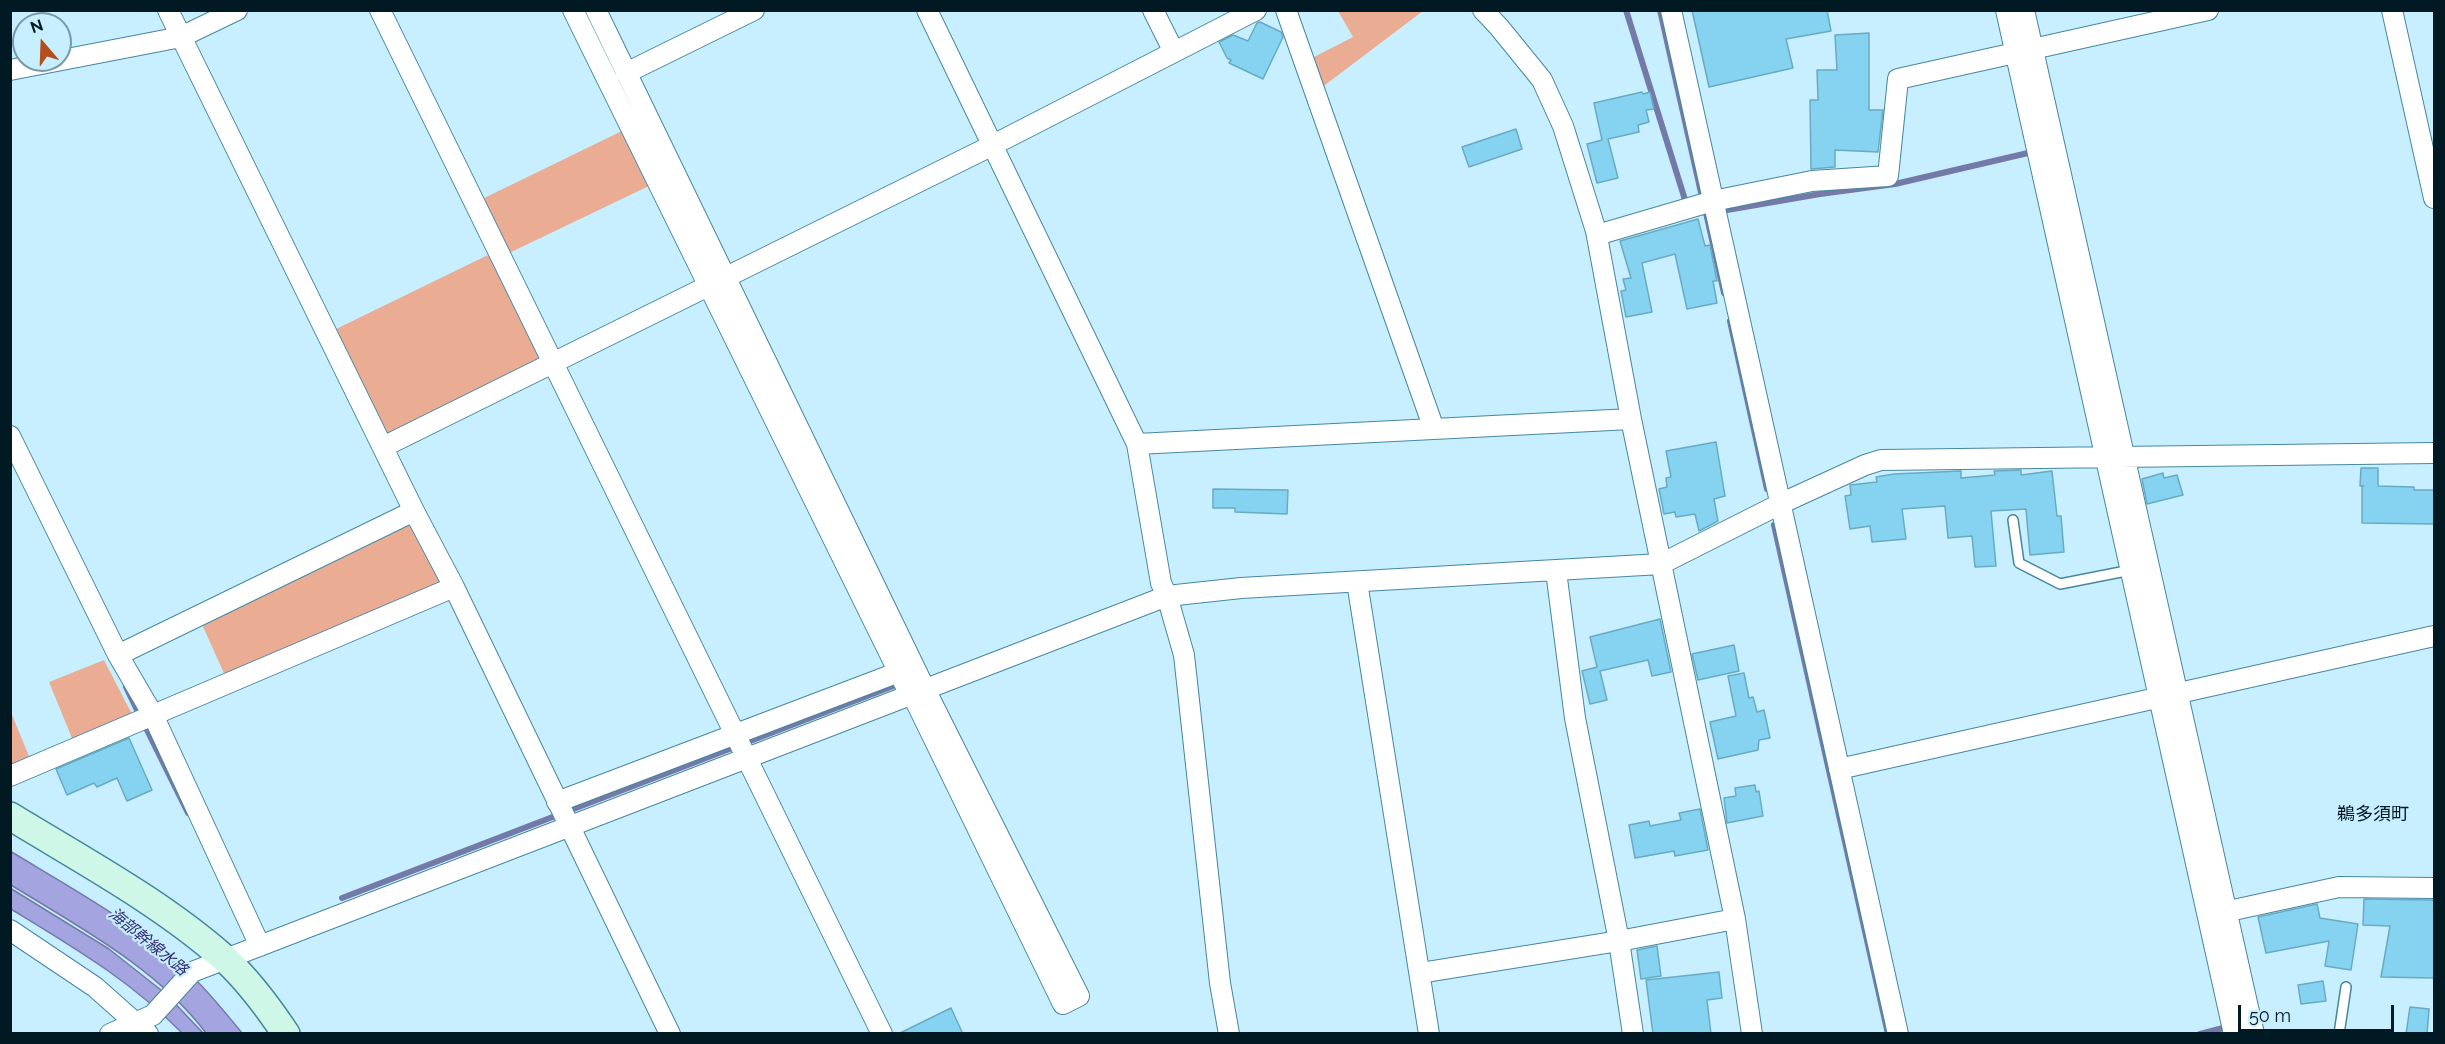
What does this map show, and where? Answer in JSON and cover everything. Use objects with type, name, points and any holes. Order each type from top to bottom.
[{"type":"street","points":[[168,10],[414,511],[454,587],[670,1034]]},
{"type":"street","points":[[10,70],[181,37],[237,10]]},
{"type":"street","points":[[380,10],[882,1034]]},
{"type":"street","points":[[573,10],[909,686],[1063,1004],[1078,996],[909,686],[726,276],[596,10]]},
{"type":"street","points":[[626,72],[754,10]]},
{"type":"street","points":[[927,10],[1137,444],[1161,583],[1185,655],[1220,983],[1229,1034]]},
{"type":"street","points":[[1153,10],[1174,52]]},
{"type":"street","points":[[383,447],[993,145],[1256,10]]},
{"type":"street","points":[[1286,10],[1434,429]]},
{"type":"street","points":[[1483,10],[1542,80],[1563,126],[1597,235],[1631,419],[1735,920],[1752,1034]]},
{"type":"street","points":[[1671,10],[1898,1034]]},
{"type":"street","points":[[2006,10],[2024,51],[2217,913],[2254,1034]]},
{"type":"street","points":[[2024,10],[2024,51]]},
{"type":"street","points":[[1597,235],[1713,201],[1812,182],[1888,176],[1898,79],[2208,10]]},
{"type":"street","points":[[2392,10],[2434,198]]},
{"type":"street","points":[[1137,444],[1631,419]]},
{"type":"street","points":[[10,436],[118,655],[153,716],[260,946]]},
{"type":"street","points":[[110,1034],[146,1024],[192,972],[260,946],[563,814],[741,746],[1167,596],[1241,588],[1661,564],[1780,504],[1864,465],[1881,460],[2434,453]]},
{"type":"street","points":[[2115,457],[2131,570],[2168,695]]},
{"type":"street","points":[[118,655],[414,511]]},
{"type":"street","points":[[1556,571],[1575,718],[1619,941],[1633,1034]]},
{"type":"street","points":[[1357,582],[1430,1034]]},
{"type":"street","points":[[10,776],[454,587]]},
{"type":"street","points":[[1839,769],[2434,636]]},
{"type":"street","points":[[563,814],[741,746],[909,686]]},
{"type":"street","points":[[10,816],[122,884],[188,929],[226,960],[261,998],[286,1034]]},
{"type":"street","points":[[2217,913],[2339,887],[2434,888]]},
{"type":"street","points":[[2217,913],[2234,1034]]},
{"type":"street","points":[[1420,973],[1735,920]]},
{"type":"street","points":[[10,930],[146,1024]]},
{"type":"lane","points":[[2013,520],[2019,563],[2060,584],[2131,570]]},
{"type":"lane","points":[[2339,1034],[2346,987]]},
{"type":"shaded area","points":[[1338,11],[1423,11],[1321,88],[1312,58],[1353,37]]},
{"type":"shaded area","points":[[626,129],[653,184],[505,255],[478,201]]},
{"type":"shaded area","points":[[492,253],[541,353],[539,363],[391,435],[384,434],[334,330]]},
{"type":"shaded area","points":[[413,522],[441,582],[440,588],[226,678],[201,622]]},
{"type":"shaded area","points":[[104,660],[134,718],[74,743],[49,682]]},
{"type":"shaded area","points":[[10,710],[31,761],[10,770]]},
{"type":"water","name":"海部幹線水路","points":[[10,851],[102,907],[168,954],[195,979],[242,1033],[206,1033],[164,988],[116,950],[11,885]]},
{"type":"water","points":[[10,888],[109,949],[166,994],[203,1033],[182,1033],[121,980],[11,909]]},
{"type":"building","points":[[1692,10],[1827,10],[1831,31],[1786,39],[1793,68],[1709,87]]},
{"type":"building","points":[[1260,22],[1281,32],[1283,37],[1263,79],[1229,63],[1231,60],[1227,58],[1219,42],[1233,35],[1248,41],[1257,23]]},
{"type":"building","points":[[1869,33],[1869,110],[1883,110],[1878,152],[1835,150],[1835,167],[1811,169],[1810,100],[1818,100],[1817,70],[1837,70],[1835,35]]},
{"type":"building","points":[[1642,92],[1643,94],[1650,92],[1654,109],[1646,110],[1649,122],[1638,125],[1639,132],[1608,139],[1618,178],[1597,183],[1587,144],[1602,140],[1594,103]]},
{"type":"building","points":[[1516,129],[1522,149],[1469,167],[1462,147]]},
{"type":"building","points":[[1698,219],[1705,246],[1710,245],[1717,281],[1713,281],[1717,303],[1687,309],[1675,254],[1642,263],[1652,312],[1626,317],[1621,291],[1626,290],[1623,279],[1631,278],[1620,241]]},
{"type":"building","points":[[1716,442],[1725,496],[1714,499],[1718,521],[1699,531],[1695,514],[1676,517],[1675,512],[1664,514],[1659,489],[1667,487],[1666,478],[1671,477],[1666,451]]},
{"type":"building","points":[[2361,468],[2378,468],[2378,486],[2434,490],[2434,524],[2362,523]]},
{"type":"building","points":[[2021,470],[2021,475],[2052,471],[2057,516],[2061,516],[2064,552],[2030,555],[2026,509],[1991,511],[1996,566],[1975,567],[1972,536],[1948,538],[1945,506],[1902,509],[1906,539],[1872,542],[1870,526],[1850,529],[1845,496],[1851,495],[1850,485],[1877,482],[1876,477],[1894,474],[1961,471],[1961,478],[1995,475],[1994,471]]},
{"type":"building","points":[[2163,473],[2164,478],[2177,475],[2183,495],[2147,504],[2142,479]]},
{"type":"building","points":[[1213,489],[1288,490],[1287,514],[1235,512],[1235,508],[1213,508]]},
{"type":"building","points":[[1660,619],[1671,672],[1652,676],[1648,660],[1600,671],[1607,700],[1590,704],[1582,671],[1597,667],[1590,637]]},
{"type":"building","points":[[1734,645],[1739,671],[1698,680],[1692,654]]},
{"type":"building","points":[[1744,673],[1749,698],[1753,697],[1757,712],[1764,710],[1770,738],[1759,740],[1758,750],[1718,759],[1710,722],[1736,716],[1728,676]]},
{"type":"building","points":[[129,738],[152,790],[127,801],[117,778],[97,787],[94,783],[67,795],[56,769]]},
{"type":"building","points":[[1755,785],[1756,792],[1759,791],[1763,816],[1727,823],[1724,798],[1736,796],[1735,788]]},
{"type":"building","points":[[1700,809],[1708,850],[1675,856],[1674,851],[1635,858],[1629,825],[1649,821],[1650,826],[1681,820],[1679,813]]},
{"type":"building","points":[[2364,899],[2434,900],[2434,978],[2381,977],[2390,926],[2363,925]]},
{"type":"building","points":[[2317,904],[2320,918],[2358,924],[2351,970],[2325,966],[2329,941],[2266,953],[2258,917]]},
{"type":"building","points":[[1657,946],[1661,976],[1641,979],[1637,950]]},
{"type":"building","points":[[1719,972],[1722,998],[1707,1000],[1711,1034],[1653,1034],[1646,980]]},
{"type":"building","points":[[2323,981],[2326,1001],[2301,1004],[2298,985]]},
{"type":"building","points":[[2410,1007],[2429,1009],[2427,1034],[2406,1034]]},
{"type":"building","points":[[951,1008],[963,1034],[898,1034]]},
{"type":"waterway","points":[[584,10],[638,119]]},
{"type":"waterway","points":[[1626,10],[1686,203]]},
{"type":"waterway","points":[[1660,10],[1702,197]]},
{"type":"waterway","points":[[1727,210],[1895,184],[2028,153]]},
{"type":"waterway","points":[[1706,213],[1724,293]]},
{"type":"waterway","points":[[1730,321],[1767,489]]},
{"type":"waterway","points":[[1774,525],[1888,1034]]},
{"type":"waterway","points":[[342,898],[901,683]]},
{"type":"waterway","points":[[126,687],[138,712]]},
{"type":"waterway","points":[[144,724],[188,813]]},
{"type":"waterway","points":[[2200,1034],[2227,1027]]},
{"type":"district","name":"鵜多須町","points":[[2373,815]]}]
